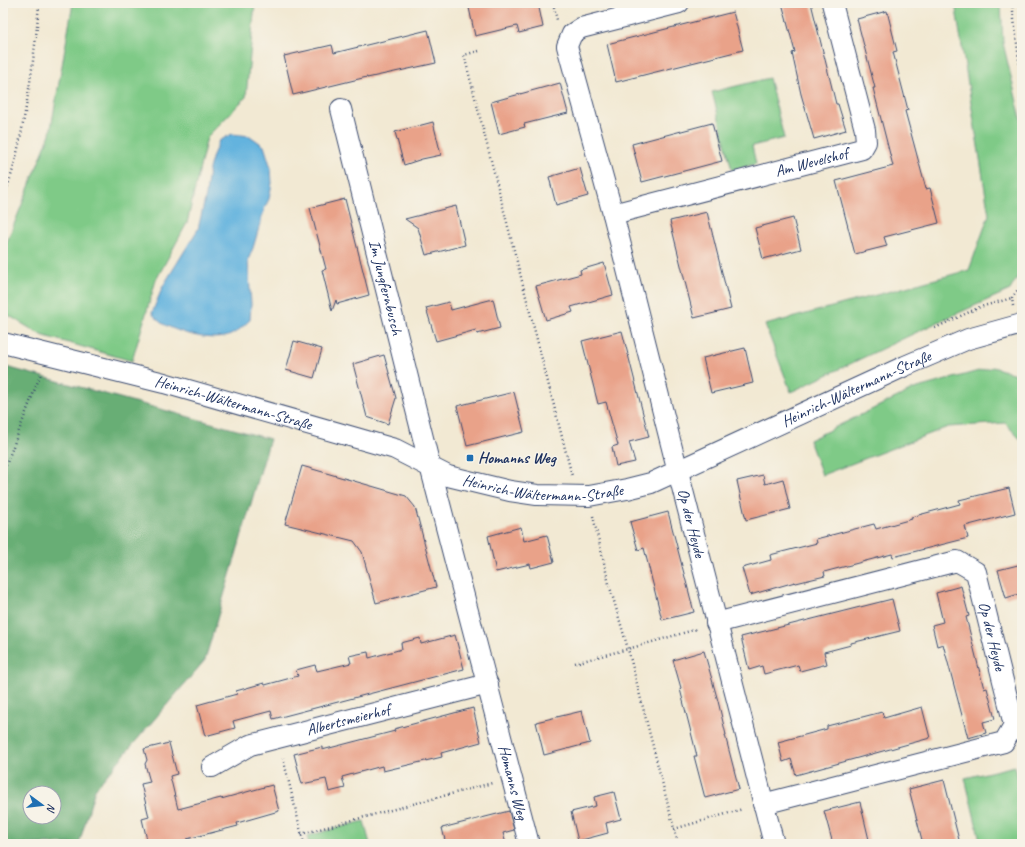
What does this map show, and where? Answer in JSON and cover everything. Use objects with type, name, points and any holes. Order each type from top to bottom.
[{"type":"street","points":[[678,470],[613,214],[567,46],[572,34],[581,28],[679,3]]},
{"type":"street","name":"Am Wevelshof","points":[[613,214],[862,149],[866,142],[866,130],[832,3]]},
{"type":"street","name":"Im Jungfernbusch","points":[[341,109],[430,466]]},
{"type":"street","name":"Heinrich-Wältermann-Straße","points":[[3,343],[164,383],[395,449],[448,476],[510,491],[537,495],[583,496],[627,489],[651,483],[905,366],[968,339],[1022,324]]},
{"type":"street","name":"Homanns Weg","points":[[430,466],[529,844]]},
{"type":"street","name":"Op der Heyde","points":[[678,470],[716,623],[774,844]]},
{"type":"street","name":"Op der Heyde","points":[[716,623],[957,561],[976,572],[1014,725],[1004,742],[764,804]]},
{"type":"street","name":"Albertsmeierhof","points":[[212,767],[250,745],[488,684]]},
{"type":"path","points":[[3,198],[20,140],[31,80],[39,3]]},
{"type":"path","points":[[553,3],[558,22]]},
{"type":"path","points":[[1012,3],[1022,84]]},
{"type":"path","points":[[479,51],[464,55],[563,439],[583,496],[593,518],[678,844]]},
{"type":"path","points":[[935,329],[980,307],[1012,298]]},
{"type":"path","points":[[3,474],[49,355]]},
{"type":"path","points":[[575,663],[716,623]]},
{"type":"path","points":[[278,738],[304,844]]},
{"type":"path","points":[[301,834],[512,778]]},
{"type":"path","points":[[674,829],[764,804]]},
{"type":"green space","points":[[73,3],[255,3],[246,97],[207,137],[187,223],[156,280],[132,361],[41,335],[3,312],[3,252],[50,134]]},
{"type":"green space","points":[[955,3],[1001,3],[1003,43],[1022,123],[1022,269],[1010,290],[936,323],[791,392],[765,325],[969,270],[989,215]]},
{"type":"green space","points":[[769,78],[784,138],[752,146],[756,164],[732,170],[712,92]]},
{"type":"green space","points":[[3,366],[270,439],[205,660],[95,789],[79,844],[3,844]]},
{"type":"green space","points":[[993,367],[1022,376],[1022,441],[1005,423],[948,427],[822,475],[809,440],[914,389]]},
{"type":"green space","points":[[1015,766],[1022,796],[1022,844],[981,844],[965,778]]},
{"type":"green space","points":[[364,821],[370,844],[309,844],[307,836]]},
{"type":"water","points":[[232,134],[250,136],[264,146],[271,168],[272,183],[269,199],[248,260],[251,304],[250,320],[231,335],[220,338],[202,337],[167,326],[160,322],[152,313],[163,286],[198,229],[206,195],[209,169],[219,141]]},
{"type":"building","points":[[468,3],[538,3],[543,27],[519,33],[517,26],[475,36]]},
{"type":"building","points":[[782,3],[811,3],[836,104],[838,104],[846,130],[814,139],[801,94],[792,53],[795,52]]},
{"type":"building","points":[[887,11],[897,51],[893,52],[908,110],[905,111],[926,189],[930,188],[939,223],[884,237],[887,246],[855,254],[836,181],[893,166],[857,19]]},
{"type":"building","points":[[733,12],[743,50],[616,82],[607,44]]},
{"type":"building","points":[[428,30],[436,63],[367,77],[293,95],[284,56],[332,45],[334,53]]},
{"type":"building","points":[[560,83],[568,113],[524,124],[525,127],[499,134],[491,102]]},
{"type":"building","points":[[433,122],[441,155],[404,165],[395,132]]},
{"type":"building","points":[[712,123],[722,161],[642,182],[632,144]]},
{"type":"building","points":[[580,168],[588,196],[556,205],[549,177]]},
{"type":"building","points":[[345,199],[369,295],[337,304],[336,300],[332,311],[322,270],[326,269],[310,208]]},
{"type":"building","points":[[456,206],[465,245],[426,255],[418,228],[405,219]]},
{"type":"building","points":[[707,212],[731,309],[694,318],[670,221]]},
{"type":"building","points":[[793,218],[801,249],[763,259],[755,228]]},
{"type":"building","points":[[604,263],[613,295],[571,307],[573,312],[546,320],[536,286],[581,274],[580,270]]},
{"type":"building","points":[[493,299],[500,328],[477,334],[476,330],[436,341],[426,308],[449,302],[451,310]]},
{"type":"building","points":[[622,331],[649,437],[629,442],[635,462],[616,466],[612,447],[618,445],[606,402],[598,404],[582,341]]},
{"type":"building","points":[[294,341],[322,349],[314,378],[286,370]]},
{"type":"building","points":[[745,348],[753,383],[711,393],[703,358]]},
{"type":"building","points":[[384,355],[396,398],[388,424],[367,417],[353,364]]},
{"type":"building","points":[[514,392],[524,432],[467,446],[457,406]]},
{"type":"building","points":[[302,466],[406,496],[415,507],[436,587],[376,603],[362,552],[354,541],[285,524]]},
{"type":"building","points":[[763,475],[765,484],[783,479],[790,509],[746,520],[737,481]]},
{"type":"building","points":[[1009,488],[1015,513],[965,526],[968,538],[893,557],[892,554],[824,572],[825,576],[795,582],[750,595],[742,568],[771,560],[770,555],[817,543],[816,539],[874,524],[876,529],[912,519],[911,517],[960,504],[959,500]]},
{"type":"building","points":[[668,512],[694,612],[662,620],[644,548],[638,550],[630,522]]},
{"type":"building","points":[[521,527],[524,541],[547,535],[554,562],[531,568],[530,564],[496,572],[488,536]]},
{"type":"building","points":[[1022,564],[1022,593],[1006,598],[998,570]]},
{"type":"building","points":[[961,586],[969,616],[966,617],[984,689],[987,688],[995,719],[983,722],[986,733],[968,738],[943,644],[937,646],[932,625],[943,622],[936,593]]},
{"type":"building","points":[[892,599],[900,631],[851,643],[851,645],[824,652],[827,664],[800,671],[798,665],[764,674],[762,666],[749,670],[741,637]]},
{"type":"building","points":[[455,635],[464,669],[273,719],[271,711],[233,721],[235,728],[205,736],[197,705],[237,694],[236,691],[298,676],[296,670],[315,665],[317,671],[351,663],[349,656],[368,652],[369,658],[402,649],[401,643],[420,638],[421,644]]},
{"type":"building","points":[[704,651],[718,701],[739,789],[705,798],[694,756],[697,756],[673,660]]},
{"type":"building","points":[[922,707],[930,738],[796,775],[791,759],[783,762],[778,742],[827,729],[827,726],[882,712],[884,718]]},
{"type":"building","points":[[473,708],[481,742],[441,753],[442,757],[383,771],[382,766],[342,777],[345,788],[329,792],[326,779],[302,784],[294,754],[322,747],[322,750],[395,731],[394,729]]},
{"type":"building","points":[[582,711],[590,743],[544,755],[536,722]]},
{"type":"building","points":[[169,743],[177,774],[170,776],[178,809],[272,785],[279,811],[237,823],[238,826],[187,839],[188,844],[148,844],[142,819],[149,817],[141,784],[150,782],[145,764],[147,760],[144,749]]},
{"type":"building","points":[[944,780],[960,844],[923,844],[909,789]]},
{"type":"building","points":[[614,792],[621,819],[606,823],[608,833],[578,841],[571,812],[596,806],[594,797]]},
{"type":"building","points":[[860,802],[870,844],[833,844],[824,811]]},
{"type":"building","points":[[509,811],[514,830],[503,833],[506,844],[446,844],[442,828]]},
{"type":"place","name":"Homanns Weg","points":[[470,458]]}]
